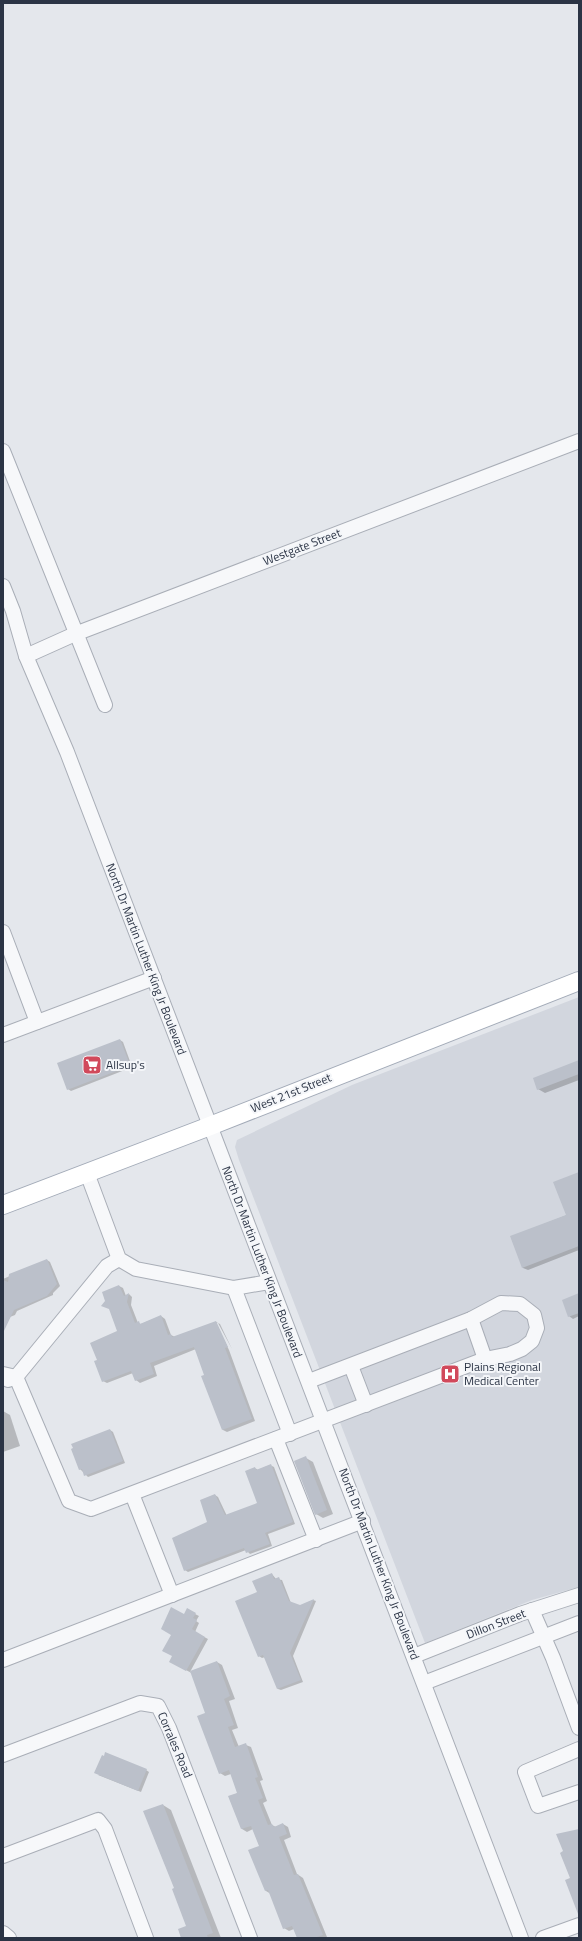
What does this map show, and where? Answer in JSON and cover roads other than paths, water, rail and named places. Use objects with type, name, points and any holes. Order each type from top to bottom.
[{"type":"main road","name":"West 21st Street","points":[[3,1205],[210,1126],[579,981]]},
{"type":"street","name":"Westgate Street","points":[[26,656],[75,634],[579,441]]},
{"type":"street","points":[[3,451],[75,634],[105,705]]},
{"type":"street","name":"North Dr Martin Luther King Jr Boulevard","points":[[3,586],[13,611],[26,656],[67,752],[269,1282],[363,1521],[521,1938]]},
{"type":"street","points":[[3,932],[37,1022]]},
{"type":"street","points":[[3,1035],[154,978]]},
{"type":"street","points":[[87,1173],[119,1259],[136,1269],[234,1288],[269,1282]]},
{"type":"street","points":[[3,1382],[107,1266],[119,1259]]},
{"type":"street","points":[[234,1288],[290,1434]]},
{"type":"street","points":[[10,1375],[69,1501],[91,1509],[485,1359],[510,1354],[522,1349],[532,1341],[537,1328],[534,1315],[520,1304],[501,1303],[471,1319],[309,1381]]},
{"type":"street","points":[[471,1319],[485,1359]]},
{"type":"street","points":[[351,1366],[366,1405]]},
{"type":"street","points":[[276,1439],[316,1540]]},
{"type":"street","points":[[132,1494],[172,1595]]},
{"type":"street","points":[[3,1660],[363,1521]]},
{"type":"street","name":"Dillon Street","points":[[414,1656],[532,1610],[579,1595]]},
{"type":"street","points":[[532,1610],[544,1636],[579,1728]]},
{"type":"street","points":[[424,1683],[579,1622]]},
{"type":"street","name":"Corrales Road","points":[[3,1755],[140,1703],[158,1706],[169,1728],[250,1938]]},
{"type":"street","points":[[579,1749],[525,1772],[538,1806],[579,1792]]},
{"type":"street","points":[[3,1856],[98,1820],[105,1829],[146,1938]]},
{"type":"street","points":[[543,1938],[579,1925]]},
{"type":"street","points":[[3,1933],[9,1938]]},
{"type":"place","name":"Allsup's","points":[[92,1065]]},
{"type":"place","name":"Plains Regional Medical Center","points":[[450,1374]]}]
